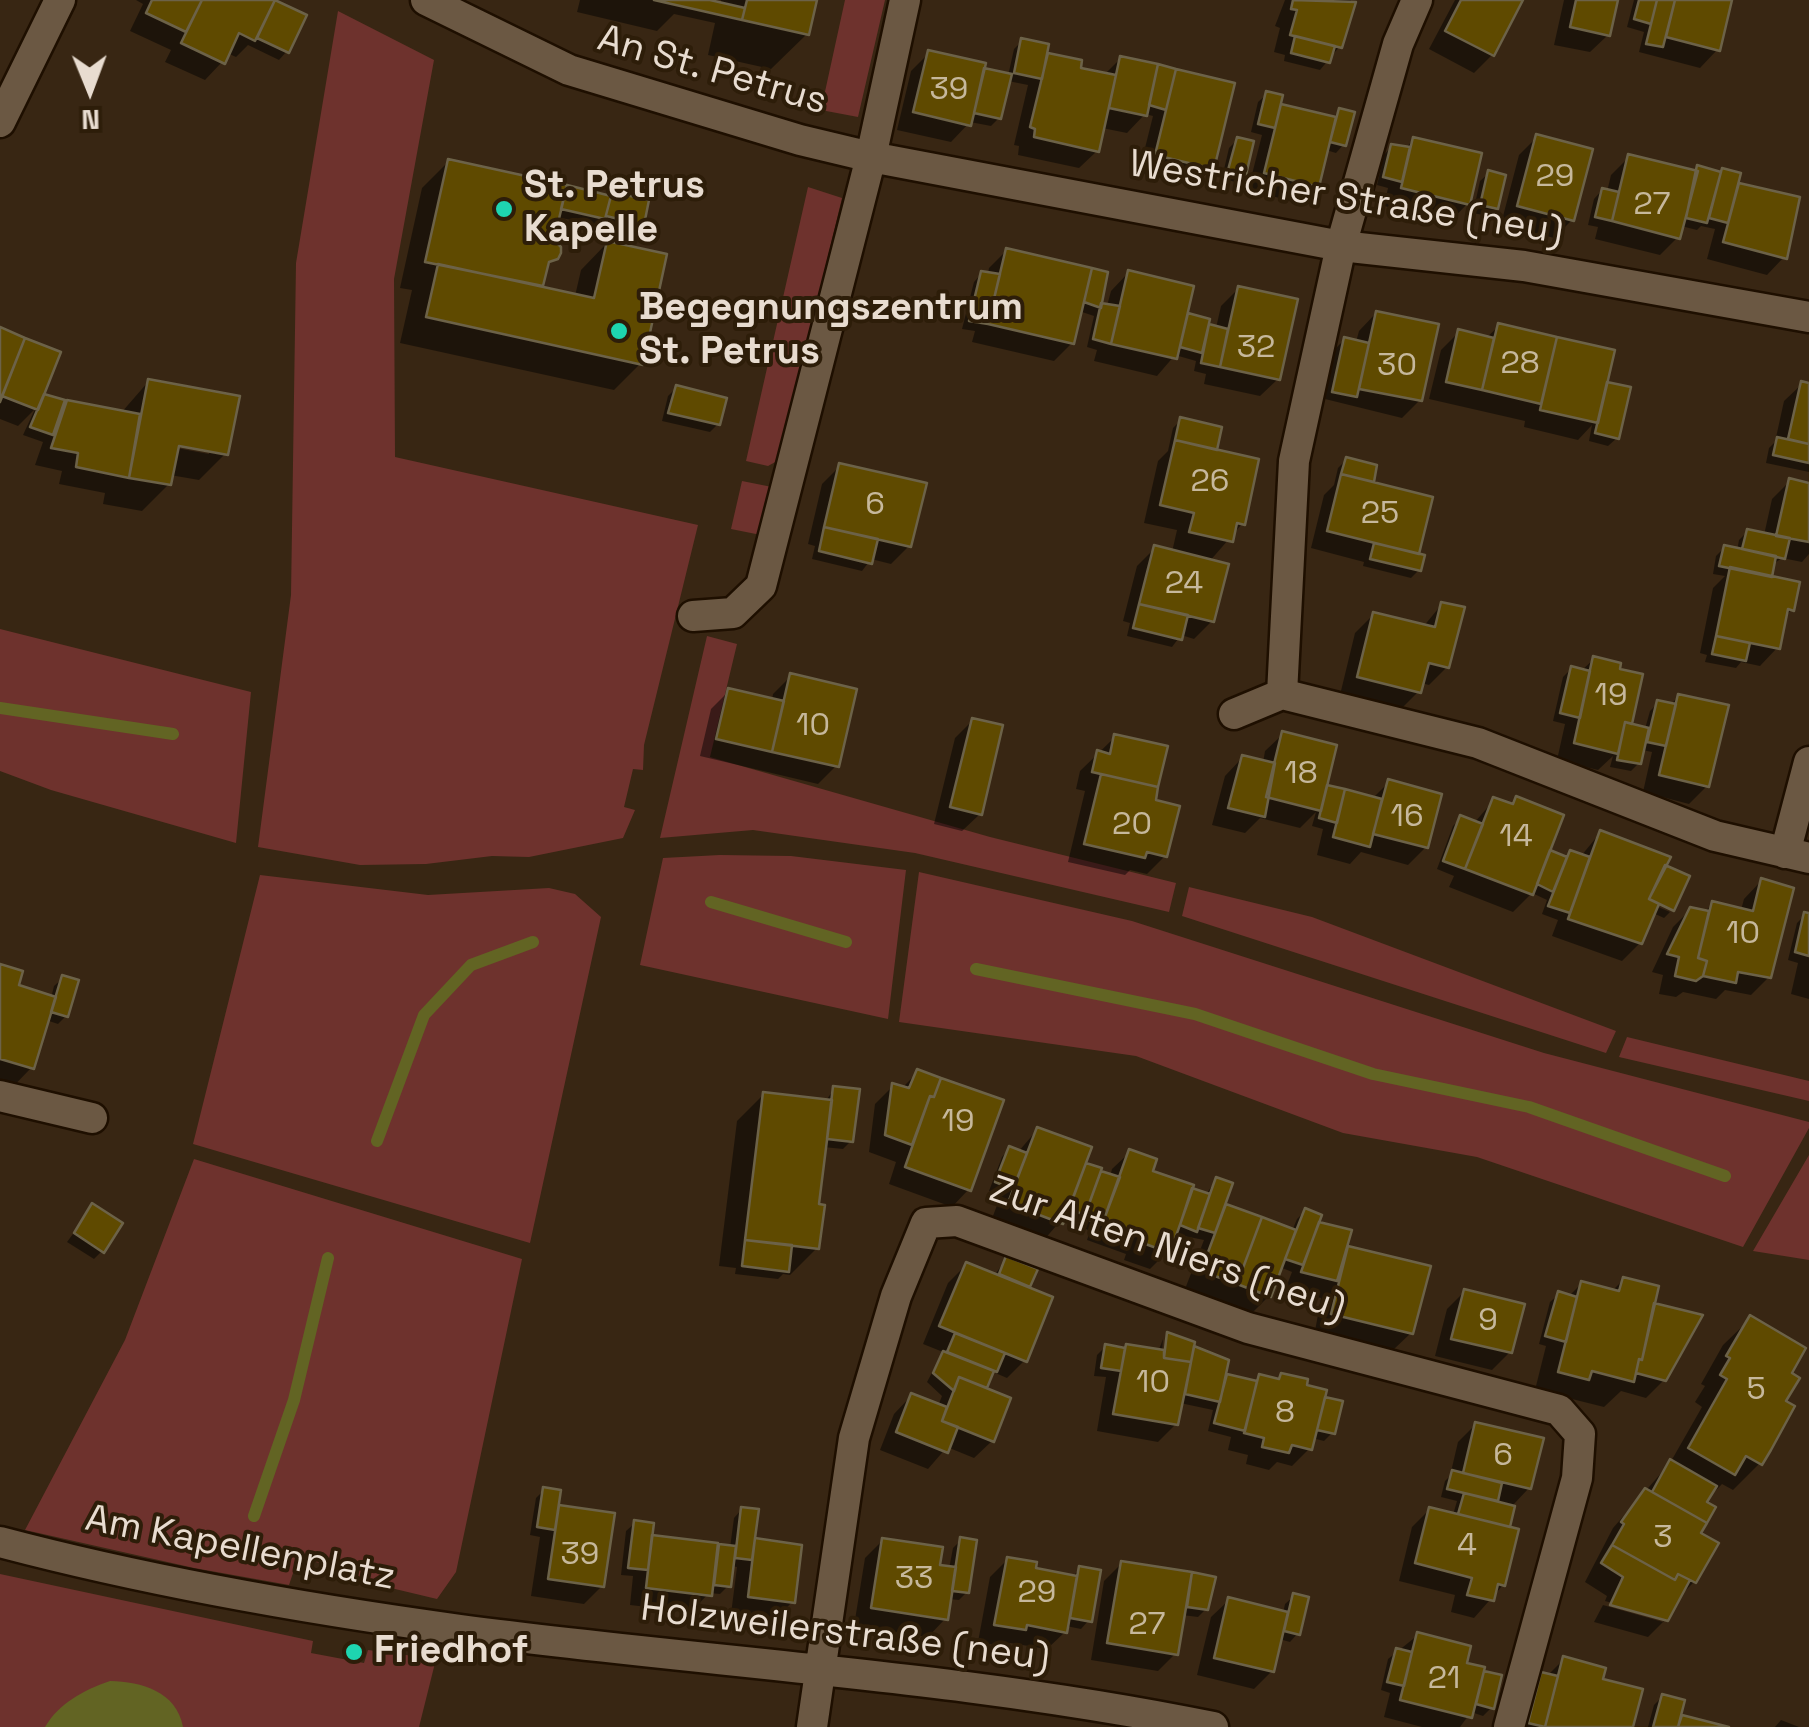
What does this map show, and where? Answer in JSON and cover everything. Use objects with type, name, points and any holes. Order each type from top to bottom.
[{"type":"street","points":[[0,122],[60,0]]},
{"type":"street","name":"An St. Petrus","points":[[426,0],[569,70],[800,140],[871,157]]},
{"type":"street","points":[[693,616],[733,613],[761,586],[871,157],[905,0]]},
{"type":"street","points":[[1282,694],[1294,460],[1341,246],[1398,44],[1418,0]]},
{"type":"street","name":"Westricher Straße (neu)","points":[[871,157],[1341,246],[1524,266],[1809,317]]},
{"type":"street","points":[[1234,714],[1282,694],[1478,744],[1714,836],[1797,855],[1809,762]]},
{"type":"street","points":[[0,1096],[92,1118]]},
{"type":"street","name":"Zur Alten Niers (neu)","points":[[820,1668],[854,1438],[896,1296],[926,1223],[957,1221],[1248,1328],[1559,1410],[1580,1434],[1577,1478],[1509,1727]]},
{"type":"street","name":"Am Kapellenplatz","points":[[0,1542],[238,1596],[466,1630]]},
{"type":"street","name":"Holzweilerstraße (neu)","points":[[466,1630],[820,1668],[1141,1712],[1213,1727]]},
{"type":"street","points":[[812,1727],[820,1668]]},
{"type":"shaded area","points":[[845,0],[885,0],[858,117],[821,110]]},
{"type":"shaded area","points":[[338,11],[434,60],[394,279],[395,457],[698,525],[644,745],[643,770],[633,769],[624,807],[635,810],[623,838],[529,857],[492,856],[426,864],[360,865],[258,847],[291,595],[296,263]]},
{"type":"shaded area","points":[[808,187],[842,198],[779,460],[768,466],[746,461]]},
{"type":"shaded area","points":[[742,481],[772,487],[761,535],[731,529]]},
{"type":"shaded area","points":[[0,629],[251,692],[236,843],[51,790],[0,771]]},
{"type":"shaded area","points":[[707,636],[737,644],[710,757],[990,837],[1176,883],[1169,912],[915,853],[753,830],[660,838]]},
{"type":"shaded area","points":[[791,856],[906,870],[888,1019],[640,965],[663,858]]},
{"type":"shaded area","points":[[919,872],[1132,921],[1544,1053],[1809,1122],[1809,1128],[1743,1247],[1477,1157],[1343,1133],[1136,1056],[899,1022]]},
{"type":"shaded area","points":[[260,875],[428,895],[549,888],[575,894],[601,917],[530,1243],[193,1144]]},
{"type":"shaded area","points":[[1189,887],[1312,917],[1616,1031],[1606,1053],[1182,916]]},
{"type":"shaded area","points":[[1627,1037],[1809,1081],[1809,1101],[1619,1057]]},
{"type":"shaded area","points":[[1809,1155],[1809,1260],[1753,1251]]},
{"type":"shaded area","points":[[194,1159],[522,1259],[456,1572],[437,1599],[349,1578],[351,1570],[298,1558],[289,1585],[25,1530],[125,1340]]},
{"type":"shaded area","points":[[0,1574],[313,1641],[311,1653],[364,1663],[368,1650],[436,1659],[419,1727],[0,1727]]},
{"type":"shaded area","points":[[110,1681],[156,1691],[173,1705],[183,1727],[45,1727],[73,1698]]},
{"type":"building","points":[[152,0],[202,0],[186,32],[146,13]]},
{"type":"building","points":[[202,0],[275,0],[255,41],[239,33],[225,64],[181,43]]},
{"type":"building","points":[[275,0],[307,15],[289,53],[257,38]]},
{"type":"building","points":[[654,0],[710,0],[745,8],[742,20]]},
{"type":"building","points":[[747,0],[817,0],[809,35],[742,20]]},
{"type":"building","points":[[1293,0],[1356,2],[1342,48],[1290,35],[1297,10],[1291,9]]},
{"type":"building","points":[[1461,0],[1523,0],[1494,56],[1445,31]]},
{"type":"building","points":[[1576,0],[1618,0],[1610,36],[1570,27]]},
{"type":"building","points":[[1639,0],[1657,0],[1651,24],[1634,19]]},
{"type":"building","points":[[1657,0],[1675,0],[1663,47],[1646,44]]},
{"type":"building","points":[[1675,0],[1732,0],[1720,51],[1666,37]]},
{"type":"building","points":[[1295,36],[1335,46],[1330,63],[1291,53]]},
{"type":"building","points":[[1021,38],[1049,44],[1042,79],[1014,73]]},
{"type":"building","points":[[928,50],[986,63],[971,126],[913,112]]},
{"type":"building","points":[[1048,53],[1082,60],[1081,68],[1116,75],[1099,152],[1034,137],[1035,129],[1030,127]]},
{"type":"building","points":[[1120,56],[1158,64],[1147,116],[1109,108]]},
{"type":"building","points":[[1158,64],[1176,69],[1166,110],[1149,105]]},
{"type":"building","points":[[984,68],[1012,74],[1001,119],[974,113]]},
{"type":"building","points":[[1176,69],[1235,83],[1214,169],[1155,155]]},
{"type":"building","points":[[1266,91],[1283,95],[1275,128],[1258,124]]},
{"type":"building","points":[[1281,104],[1336,117],[1319,187],[1264,173]]},
{"type":"building","points":[[1339,108],[1355,112],[1346,146],[1330,142]]},
{"type":"building","points":[[1536,134],[1593,149],[1574,221],[1517,206]]},
{"type":"building","points":[[1237,137],[1254,141],[1246,175],[1228,170]]},
{"type":"building","points":[[1413,137],[1482,153],[1470,205],[1401,188]]},
{"type":"building","points":[[1391,144],[1410,147],[1402,182],[1383,177]]},
{"type":"building","points":[[1628,154],[1698,171],[1680,239],[1612,221]]},
{"type":"building","points":[[448,159],[567,185],[554,240],[561,253],[549,262],[543,286],[425,262]]},
{"type":"building","points":[[1697,165],[1721,172],[1707,223],[1686,218]]},
{"type":"building","points":[[1722,168],[1741,173],[1728,223],[1709,218]]},
{"type":"building","points":[[1488,170],[1506,175],[1498,209],[1480,205]]},
{"type":"building","points":[[1739,183],[1800,197],[1787,259],[1723,242]]},
{"type":"building","points":[[567,185],[611,196],[605,219],[561,209]]},
{"type":"building","points":[[1602,188],[1619,192],[1612,221],[1595,217]]},
{"type":"building","points":[[612,192],[649,200],[644,225],[606,216],[605,219]]},
{"type":"building","points":[[607,241],[667,254],[643,365],[426,317],[438,264],[594,298]]},
{"type":"building","points":[[1006,248],[1092,268],[1074,344],[988,324]]},
{"type":"building","points":[[1092,268],[1108,272],[1101,308],[1084,302]]},
{"type":"building","points":[[1128,270],[1194,286],[1177,359],[1111,344]]},
{"type":"building","points":[[981,271],[1000,274],[988,324],[969,321]]},
{"type":"building","points":[[1238,286],[1298,299],[1280,380],[1220,367]]},
{"type":"building","points":[[1101,303],[1120,306],[1111,344],[1093,339]]},
{"type":"building","points":[[1376,311],[1439,324],[1422,401],[1359,389]]},
{"type":"building","points":[[1188,313],[1210,319],[1202,353],[1180,347]]},
{"type":"building","points":[[1498,323],[1557,337],[1541,404],[1482,390]]},
{"type":"building","points":[[1209,324],[1228,329],[1220,367],[1201,363]]},
{"type":"building","points":[[0,327],[25,338],[0,402]]},
{"type":"building","points":[[1458,329],[1494,338],[1482,390],[1446,382]]},
{"type":"building","points":[[1344,337],[1369,343],[1357,397],[1332,392]]},
{"type":"building","points":[[1557,337],[1615,350],[1598,423],[1540,410]]},
{"type":"building","points":[[25,338],[61,352],[38,410],[2,396]]},
{"type":"building","points":[[148,379],[240,396],[228,455],[179,446],[171,485],[129,478]]},
{"type":"building","points":[[1801,381],[1809,383],[1809,444],[1788,439]]},
{"type":"building","points":[[1607,382],[1631,387],[1619,439],[1595,433]]},
{"type":"building","points":[[676,385],[727,398],[720,425],[668,413]]},
{"type":"building","points":[[44,394],[65,400],[53,435],[30,427]]},
{"type":"building","points":[[67,400],[140,414],[129,478],[76,467],[78,453],[51,448]]},
{"type":"building","points":[[1180,417],[1222,427],[1217,450],[1175,440]]},
{"type":"building","points":[[1777,437],[1809,444],[1809,463],[1773,455]]},
{"type":"building","points":[[1175,440],[1259,459],[1245,525],[1237,523],[1233,542],[1189,532],[1194,513],[1160,505]]},
{"type":"building","points":[[1346,457],[1377,465],[1374,482],[1341,474]]},
{"type":"building","points":[[839,463],[927,483],[911,547],[824,527]]},
{"type":"building","points":[[1341,474],[1433,497],[1419,554],[1327,531]]},
{"type":"building","points":[[1789,478],[1809,483],[1809,542],[1776,536]]},
{"type":"building","points":[[824,527],[878,539],[872,564],[819,551]]},
{"type":"building","points":[[1747,529],[1790,538],[1785,559],[1742,549]]},
{"type":"building","points":[[1374,543],[1425,555],[1421,571],[1370,559]]},
{"type":"building","points":[[1154,545],[1229,564],[1214,622],[1139,604]]},
{"type":"building","points":[[1724,545],[1776,556],[1772,577],[1719,566]]},
{"type":"building","points":[[1730,567],[1800,582],[1794,611],[1788,609],[1780,649],[1716,636]]},
{"type":"building","points":[[1441,602],[1465,607],[1449,668],[1429,663],[1421,693],[1357,677],[1373,612],[1435,627]]},
{"type":"building","points":[[1139,604],[1188,615],[1182,640],[1133,628]]},
{"type":"building","points":[[1716,636],[1750,643],[1746,661],[1712,654]]},
{"type":"building","points":[[1593,656],[1621,663],[1620,669],[1643,674],[1632,724],[1625,722],[1618,754],[1574,743]]},
{"type":"building","points":[[1571,666],[1590,671],[1580,718],[1560,713]]},
{"type":"building","points":[[790,673],[857,689],[839,767],[772,752]]},
{"type":"building","points":[[728,688],[784,701],[772,752],[716,739]]},
{"type":"building","points":[[1678,694],[1729,705],[1709,787],[1659,775]]},
{"type":"building","points":[[1657,700],[1676,704],[1666,746],[1647,742]]},
{"type":"building","points":[[972,718],[1003,725],[982,815],[950,807]]},
{"type":"building","points":[[1625,722],[1649,728],[1641,764],[1617,760]]},
{"type":"building","points":[[1282,731],[1337,745],[1321,811],[1266,797]]},
{"type":"building","points":[[1114,734],[1168,746],[1158,787],[1092,772],[1097,750],[1110,754]]},
{"type":"building","points":[[1242,755],[1275,763],[1265,817],[1228,808]]},
{"type":"building","points":[[1101,774],[1158,787],[1156,800],[1180,806],[1167,857],[1147,852],[1145,858],[1084,844]]},
{"type":"building","points":[[1388,779],[1442,794],[1428,848],[1373,834]]},
{"type":"building","points":[[1327,785],[1345,789],[1337,823],[1319,818]]},
{"type":"building","points":[[1345,789],[1382,799],[1370,847],[1333,837]]},
{"type":"building","points":[[1516,796],[1564,815],[1533,895],[1465,869],[1493,797],[1513,804]]},
{"type":"building","points":[[1460,815],[1483,824],[1465,869],[1443,861]]},
{"type":"building","points":[[1600,830],[1671,857],[1649,899],[1659,904],[1642,944],[1568,919]]},
{"type":"building","points":[[1550,850],[1567,857],[1553,892],[1537,884]]},
{"type":"building","points":[[1570,850],[1590,857],[1570,913],[1548,906]]},
{"type":"building","points":[[1665,865],[1690,876],[1674,911],[1649,899]]},
{"type":"building","points":[[1761,878],[1794,888],[1771,978],[1738,972],[1736,983],[1703,976],[1707,961],[1698,958],[1712,901],[1753,911]]},
{"type":"building","points":[[1690,907],[1709,911],[1698,958],[1707,961],[1703,976],[1696,981],[1675,976],[1679,957],[1667,954]]},
{"type":"building","points":[[1804,912],[1809,913],[1809,956],[1795,952]]},
{"type":"building","points":[[0,964],[23,971],[19,985],[56,997],[34,1069],[0,1059]]},
{"type":"building","points":[[62,975],[79,980],[68,1017],[51,1012]]},
{"type":"building","points":[[917,1069],[941,1078],[912,1145],[885,1135],[892,1083],[909,1088]]},
{"type":"building","points":[[941,1078],[1004,1100],[971,1191],[905,1167],[930,1096],[934,1097]]},
{"type":"building","points":[[833,1086],[860,1089],[853,1142],[827,1139]]},
{"type":"building","points":[[763,1092],[832,1100],[819,1204],[825,1205],[819,1249],[745,1240]]},
{"type":"building","points":[[1037,1127],[1092,1147],[1063,1224],[1008,1203]]},
{"type":"building","points":[[1009,1146],[1027,1153],[1013,1189],[995,1182]]},
{"type":"building","points":[[1129,1149],[1157,1159],[1153,1171],[1194,1185],[1170,1253],[1140,1242],[1142,1236],[1103,1222]]},
{"type":"building","points":[[1086,1163],[1102,1168],[1085,1215],[1069,1209]]},
{"type":"building","points":[[1101,1171],[1120,1177],[1103,1222],[1120,1228],[1119,1231],[1084,1218]]},
{"type":"building","points":[[1216,1177],[1233,1183],[1215,1233],[1198,1228]]},
{"type":"building","points":[[1192,1188],[1210,1194],[1197,1232],[1180,1225]]},
{"type":"building","points":[[92,1203],[123,1223],[104,1253],[74,1233]]},
{"type":"building","points":[[1226,1204],[1262,1217],[1237,1284],[1201,1271]]},
{"type":"building","points":[[1305,1208],[1322,1215],[1303,1265],[1285,1259]]},
{"type":"building","points":[[1262,1217],[1296,1230],[1271,1297],[1237,1284]]},
{"type":"building","points":[[1319,1222],[1352,1230],[1337,1281],[1301,1272]]},
{"type":"building","points":[[745,1240],[792,1245],[789,1272],[742,1266]]},
{"type":"building","points":[[1348,1246],[1431,1266],[1413,1334],[1331,1314]]},
{"type":"building","points":[[1006,1256],[1038,1269],[1030,1287],[999,1274]]},
{"type":"building","points":[[966,1262],[1053,1297],[1027,1362],[939,1326]]},
{"type":"building","points":[[1623,1277],[1659,1286],[1634,1382],[1592,1371],[1589,1380],[1558,1372],[1581,1281],[1619,1291]]},
{"type":"building","points":[[1464,1289],[1525,1304],[1512,1353],[1451,1339]]},
{"type":"building","points":[[1558,1291],[1577,1297],[1566,1342],[1545,1336]]},
{"type":"building","points":[[1654,1303],[1703,1315],[1666,1381],[1636,1373]]},
{"type":"building","points":[[1750,1315],[1806,1348],[1792,1373],[1800,1378],[1786,1401],[1795,1406],[1771,1450],[1762,1465],[1746,1456],[1735,1475],[1688,1448],[1727,1379],[1720,1375],[1730,1358],[1726,1356]]},
{"type":"building","points":[[1167,1332],[1195,1342],[1191,1362],[1164,1358]]},
{"type":"building","points":[[955,1333],[1005,1353],[997,1372],[947,1352]]},
{"type":"building","points":[[1105,1344],[1125,1348],[1121,1371],[1101,1368]]},
{"type":"building","points":[[1126,1344],[1164,1350],[1164,1358],[1191,1362],[1178,1425],[1113,1414]]},
{"type":"building","points":[[1194,1346],[1229,1360],[1220,1402],[1185,1394]]},
{"type":"building","points":[[943,1351],[994,1371],[987,1388],[959,1377],[954,1391],[933,1373]]},
{"type":"building","points":[[1281,1373],[1308,1379],[1307,1385],[1327,1390],[1312,1450],[1292,1445],[1289,1453],[1262,1447],[1264,1438],[1244,1433],[1259,1374],[1279,1379]]},
{"type":"building","points":[[1227,1374],[1257,1381],[1245,1431],[1214,1423]]},
{"type":"building","points":[[959,1377],[1011,1398],[994,1442],[942,1421]]},
{"type":"building","points":[[911,1393],[947,1407],[942,1421],[958,1427],[948,1453],[896,1432]]},
{"type":"building","points":[[1325,1397],[1343,1401],[1335,1434],[1317,1430]]},
{"type":"building","points":[[1475,1422],[1544,1438],[1531,1489],[1463,1473]]},
{"type":"building","points":[[1670,1459],[1717,1486],[1707,1502],[1716,1507],[1707,1523],[1652,1492]]},
{"type":"building","points":[[1452,1470],[1502,1483],[1498,1501],[1447,1489]]},
{"type":"building","points":[[543,1487],[561,1490],[555,1530],[537,1527]]},
{"type":"building","points":[[1645,1488],[1707,1523],[1701,1533],[1719,1543],[1696,1583],[1678,1574],[1675,1580],[1612,1545],[1624,1524],[1621,1522]]},
{"type":"building","points":[[1464,1493],[1515,1506],[1510,1527],[1458,1514]]},
{"type":"building","points":[[559,1505],[615,1513],[604,1587],[548,1579]]},
{"type":"building","points":[[741,1507],[759,1509],[752,1560],[735,1558]]},
{"type":"building","points":[[1429,1507],[1519,1529],[1505,1586],[1498,1584],[1494,1601],[1467,1595],[1472,1578],[1415,1563]]},
{"type":"building","points":[[634,1520],[654,1523],[648,1570],[628,1568]]},
{"type":"building","points":[[652,1535],[718,1543],[712,1596],[646,1588]]},
{"type":"building","points":[[960,1537],[977,1540],[969,1593],[952,1591]]},
{"type":"building","points":[[755,1538],[802,1545],[795,1603],[748,1597]]},
{"type":"building","points":[[882,1538],[943,1547],[940,1565],[956,1567],[948,1620],[871,1608]]},
{"type":"building","points":[[719,1544],[736,1546],[731,1587],[714,1585]]},
{"type":"building","points":[[1612,1545],[1675,1580],[1678,1574],[1690,1580],[1668,1621],[1610,1605],[1623,1577],[1601,1563]]},
{"type":"building","points":[[1007,1557],[1037,1562],[1036,1568],[1077,1576],[1067,1633],[1027,1625],[1026,1630],[994,1625]]},
{"type":"building","points":[[1121,1561],[1192,1572],[1178,1655],[1107,1643]]},
{"type":"building","points":[[1079,1566],[1101,1570],[1092,1622],[1070,1618]]},
{"type":"building","points":[[1192,1572],[1216,1577],[1208,1610],[1187,1607]]},
{"type":"building","points":[[1293,1593],[1309,1597],[1300,1635],[1284,1631]]},
{"type":"building","points":[[1228,1597],[1288,1612],[1274,1672],[1214,1658]]},
{"type":"building","points":[[1417,1632],[1471,1646],[1467,1663],[1485,1667],[1472,1718],[1400,1700]]},
{"type":"building","points":[[1396,1648],[1412,1652],[1404,1686],[1387,1682]]},
{"type":"building","points":[[1563,1656],[1606,1668],[1603,1679],[1643,1689],[1633,1727],[1545,1727]]},
{"type":"building","points":[[1484,1671],[1502,1675],[1494,1709],[1476,1704]]},
{"type":"building","points":[[1541,1672],[1558,1676],[1545,1727],[1528,1723]]},
{"type":"building","points":[[1662,1694],[1685,1700],[1678,1727],[1653,1727]]},
{"type":"building","points":[[1682,1715],[1729,1727],[1678,1727]]},
{"type":"waterway","points":[[0,708],[173,734]]},
{"type":"waterway","points":[[711,902],[846,942]]},
{"type":"waterway","points":[[377,1141],[424,1015],[471,965],[533,942]]},
{"type":"waterway","points":[[976,969],[1195,1014],[1373,1074],[1529,1107],[1725,1176]]},
{"type":"waterway","points":[[254,1516],[294,1400],[328,1258]]},
{"type":"place","name":"St. Petrus Kapelle","points":[[504,209]]},
{"type":"place","name":"Begegnungszentrum St. Petrus","points":[[619,331]]},
{"type":"place","name":"Friedhof","points":[[354,1652]]}]
